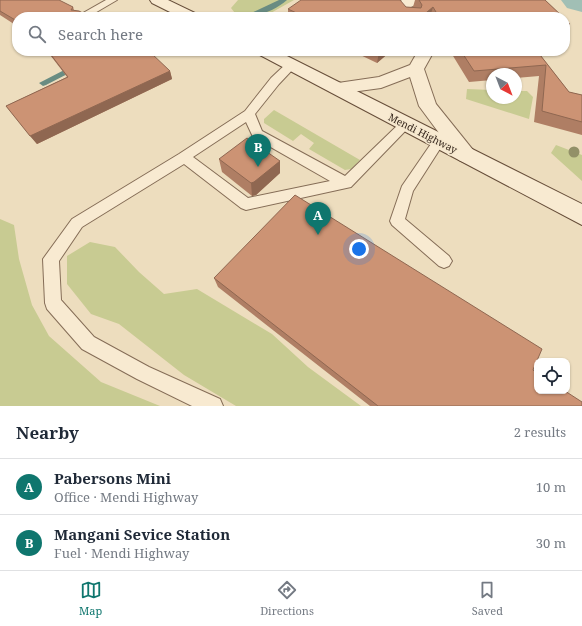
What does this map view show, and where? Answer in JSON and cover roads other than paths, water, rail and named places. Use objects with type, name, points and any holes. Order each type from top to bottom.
[{"type":"main road","points":[[156,0],[181,12]]},
{"type":"main road","points":[[407,12],[402,5],[414,0]]},
{"type":"main road","name":"Mendi Highway","points":[[275,56],[582,215]]},
{"type":"main road","points":[[337,88],[381,82],[416,69],[423,56]]},
{"type":"main road","points":[[416,69],[428,106],[466,155]]},
{"type":"lane","points":[[91,12],[113,0]]},
{"type":"lane","points":[[213,406],[143,373],[88,343],[53,304],[51,259],[77,223],[184,157],[249,114],[275,81],[292,64]]},
{"type":"lane","points":[[249,114],[257,134],[346,183]]},
{"type":"lane","points":[[184,157],[246,204],[346,183],[406,124]]},
{"type":"lane","points":[[439,141],[407,190],[397,221],[444,261]]},
{"type":"waterway","points":[[260,12],[284,0]]},
{"type":"waterway","points":[[43,83],[75,68]]},
{"type":"place","name":"Mangani Sevice Station","points":[[258,167]]},
{"type":"place","name":"Pabersons Mini","points":[[318,235]]}]
